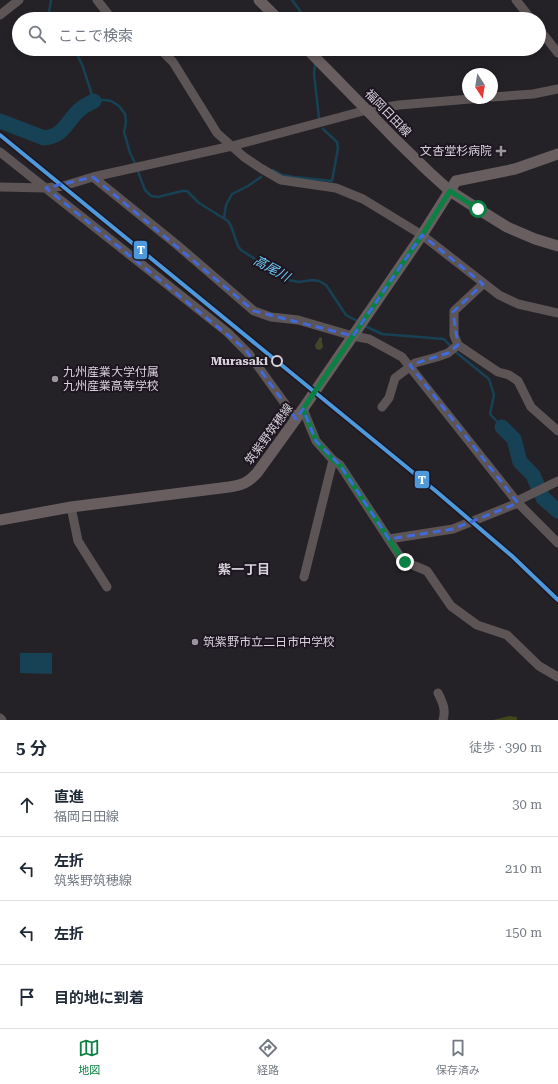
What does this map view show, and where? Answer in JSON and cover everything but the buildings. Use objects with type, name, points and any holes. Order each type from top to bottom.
[{"type":"main road","points":[[259,0],[271,12]]},
{"type":"main road","name":"福岡日田線","points":[[314,56],[429,172],[450,191],[507,227],[535,239],[558,246]]},
{"type":"main road","name":"筑紫野筑穂線","points":[[0,520],[71,508],[242,485],[251,480],[257,474],[355,334],[422,235],[456,181],[515,169],[558,154]]},
{"type":"street","points":[[0,15],[19,0]]},
{"type":"street","points":[[97,0],[106,12]]},
{"type":"street","points":[[516,0],[525,12]]},
{"type":"street","points":[[546,37],[558,52]]},
{"type":"street","points":[[167,56],[173,62],[217,133],[255,164],[281,180],[336,188],[363,199],[422,235],[499,295],[518,304],[558,313]]},
{"type":"street","points":[[498,97],[533,94],[558,89]]},
{"type":"street","points":[[0,187],[46,188],[63,186],[93,177],[232,146],[367,110],[399,105],[462,100]]},
{"type":"street","points":[[0,152],[227,332],[248,354],[296,419]]},
{"type":"street","points":[[93,177],[176,244],[254,311],[271,318],[298,320],[355,334],[369,339],[402,357],[411,366],[518,502],[558,543]]},
{"type":"street","points":[[454,348],[454,311],[483,284]]},
{"type":"street","points":[[382,407],[389,398],[395,378],[415,363],[437,357],[454,348]]},
{"type":"street","points":[[454,348],[498,372],[509,375],[518,381],[531,407],[558,431]]},
{"type":"street","points":[[303,409],[316,441],[333,460],[340,465],[403,561],[428,571],[451,606],[477,625],[507,635],[539,666],[558,677]]},
{"type":"street","points":[[304,577],[333,460]]},
{"type":"street","points":[[389,539],[453,529],[518,502],[558,481]]},
{"type":"street","points":[[71,508],[78,540],[107,587]]},
{"type":"street","points":[[438,693],[444,706],[445,714],[443,720]]},
{"type":"highlighted area","points":[[93,177],[254,311],[353,336],[422,235],[483,284],[453,312],[458,345],[448,353],[410,365],[518,503],[453,529],[389,539],[340,465],[316,441],[303,409],[296,419],[245,349],[46,188]]},
{"type":"green space","points":[[320,337],[322,338],[323,347],[320,350],[316,349],[315,345]]},
{"type":"green space","points":[[509,716],[517,717],[517,720],[493,720]]},
{"type":"water","points":[[20,653],[52,653],[52,674],[20,673]]},
{"type":"waterway","points":[[49,12],[51,0]]},
{"type":"waterway","points":[[292,0],[301,12]]},
{"type":"waterway","name":"高尾川","points":[[78,56],[94,101],[111,101],[119,106],[125,114],[126,122],[124,132],[130,153],[145,190],[151,196],[158,197],[187,191],[199,203],[228,221],[241,250],[288,280],[299,282],[312,280],[319,281],[326,285],[346,315],[359,322]]},
{"type":"waterway","points":[[315,65],[314,74],[319,118]]},
{"type":"waterway","name":"高尾川","points":[[0,121],[44,138],[51,137],[62,130],[78,111],[94,101]]},
{"type":"waterway","points":[[273,170],[282,175],[332,181],[338,148],[337,142],[323,129]]},
{"type":"waterway","points":[[224,218],[226,205],[232,194],[261,177]]},
{"type":"waterway","name":"高尾川","points":[[365,326],[382,334],[444,339],[458,354],[489,379],[494,395],[490,414],[502,427]]},
{"type":"waterway","name":"高尾川","points":[[502,427],[514,439],[520,462],[533,475],[543,498],[558,511]]},
{"type":"transit line","name":"T","points":[[0,135],[437,492],[512,556],[558,600]]},
{"type":"place","name":"文杏堂杉病院","points":[[501,151]]},
{"type":"place","name":"Murasaki","points":[[277,361]]},
{"type":"place","name":"九州産業大学付属 九州産業高等学校","points":[[55,379]]},
{"type":"place","name":"筑紫野市立二日市中学校","points":[[195,642]]},
{"type":"district","name":"紫一丁目","points":[[244,569]]},
{"type":"route","points":[[405,562],[340,465],[333,460],[316,441],[303,409],[422,235],[450,191],[478,209]]}]
